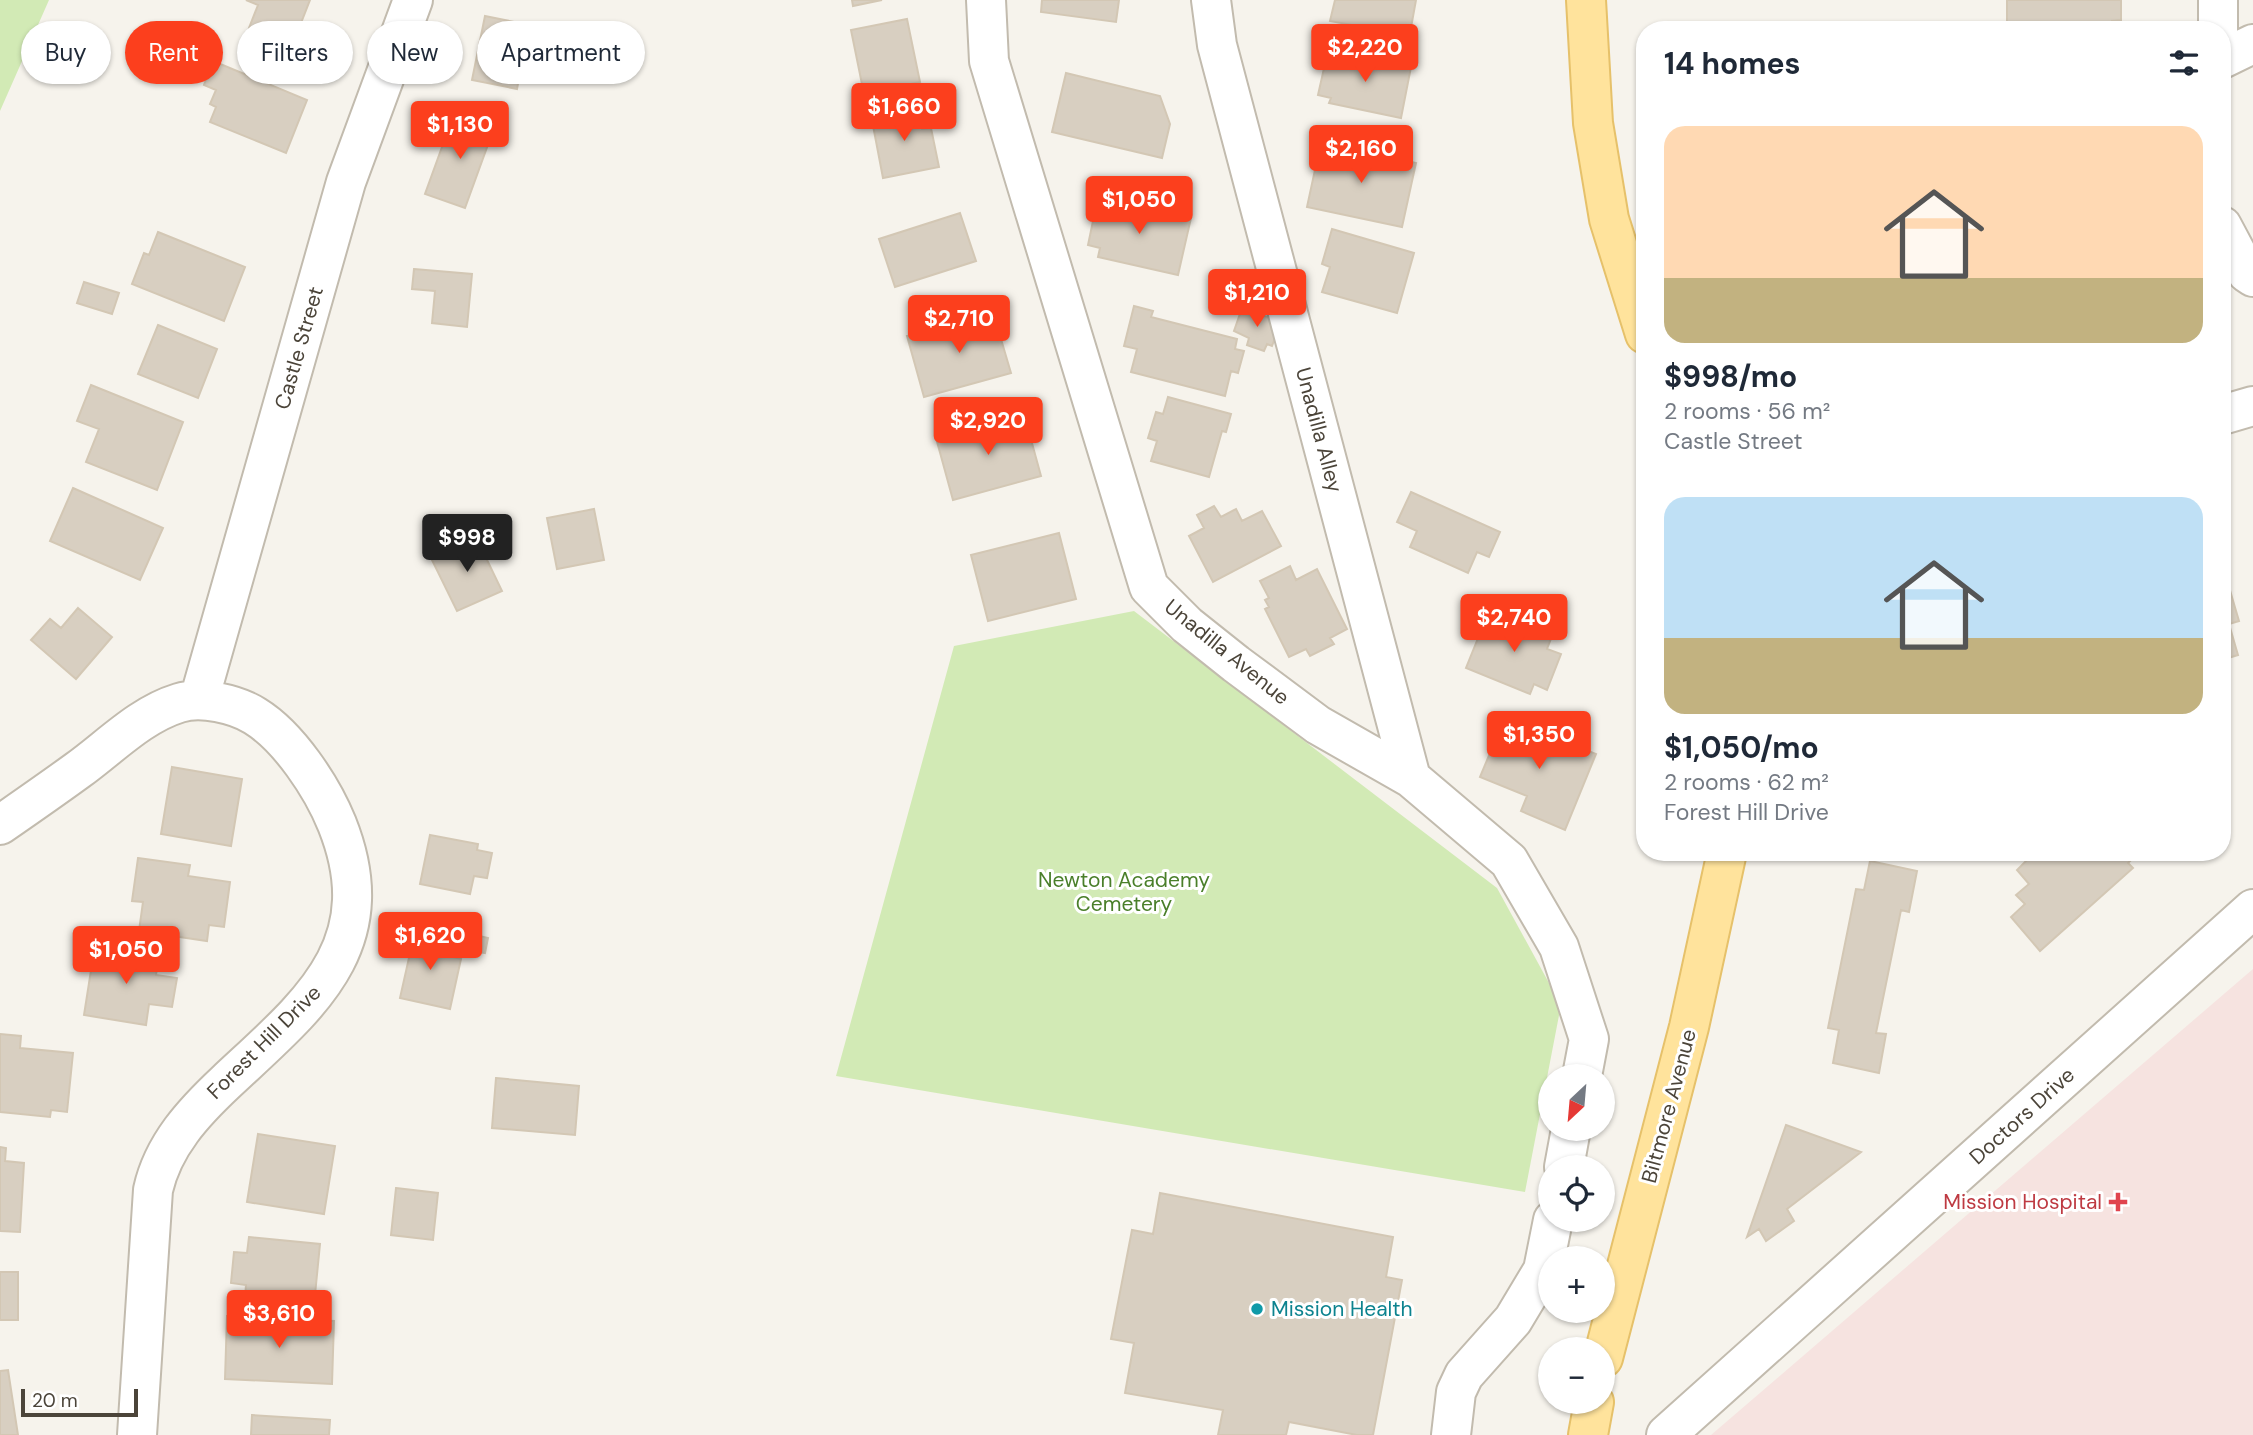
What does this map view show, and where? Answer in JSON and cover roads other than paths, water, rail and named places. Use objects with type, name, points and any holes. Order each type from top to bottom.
[{"type":"main road","points":[[1586,0],[1592,123],[1609,219],[1636,305]]},
{"type":"main road","name":"Biltmore Avenue","points":[[1608,1337],[1689,1027],[1725,861]]},
{"type":"main road","points":[[1588,1435],[1592,1414]]},
{"type":"street","name":"Castle Street","points":[[199,701],[346,182],[412,0]]},
{"type":"street","name":"Unadilla Avenue","points":[[986,0],[989,61],[1149,587],[1187,625],[1318,725],[1411,778],[1509,861],[1559,947],[1589,1039],[1584,1064]]},
{"type":"street","name":"Unadilla Alley","points":[[1211,0],[1217,45],[1411,778]]},
{"type":"street","points":[[2218,0],[2218,21]]},
{"type":"street","points":[[2231,55],[2253,44]]},
{"type":"street","points":[[2231,244],[2251,285]]},
{"type":"street","points":[[2231,412],[2253,406]]},
{"type":"street","name":"Forest Hill Drive","points":[[0,825],[79,770],[133,728],[181,702],[199,701],[232,706],[270,725],[303,765],[331,810],[344,841],[352,877],[352,911],[338,958],[325,981],[302,1009],[205,1101],[188,1121],[161,1163],[153,1190],[137,1435]]},
{"type":"street","name":"Doctors Drive","points":[[1666,1435],[2253,909]]},
{"type":"street","points":[[1451,1435],[1456,1392],[1464,1375],[1513,1320],[1543,1269],[1551,1232]]},
{"type":"place","name":"Mission Hospital","points":[[2118,1202]]},
{"type":"place","name":"Mission Health","points":[[1257,1309]]},
{"type":"park label","name":"Newton Academy Cemetery","points":[[1124,892]]}]
